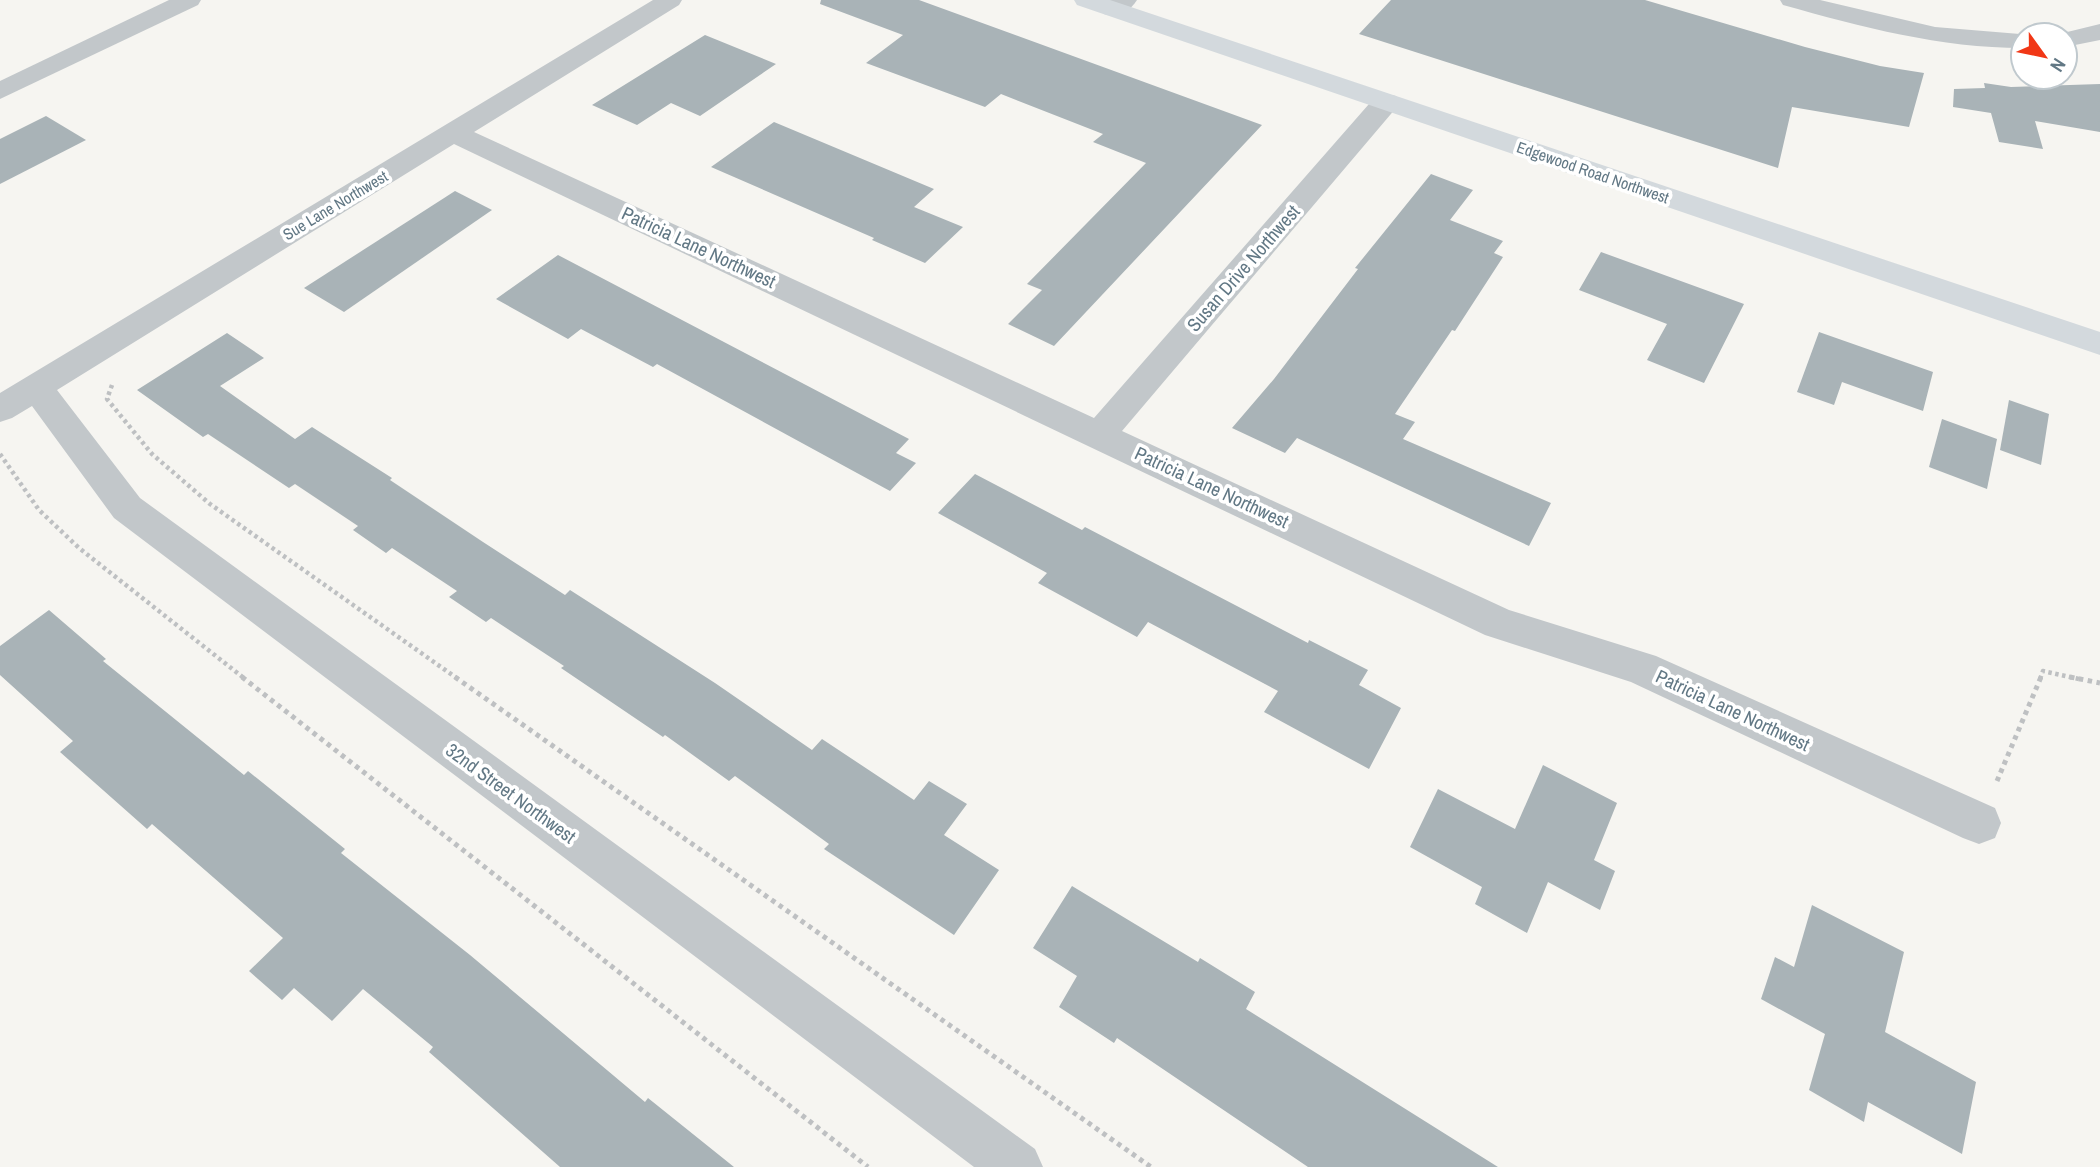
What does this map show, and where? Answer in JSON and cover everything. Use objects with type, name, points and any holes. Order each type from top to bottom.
[{"type":"main road","name":"Edgewood Road Northwest","points":[[1086,0],[1119,5],[1386,102],[2100,344]]},
{"type":"street","points":[[0,91],[189,0]]},
{"type":"street","name":"Sue Lane Northwest","points":[[0,409],[670,0]]},
{"type":"street","points":[[1792,0],[1867,21],[1934,35],[2009,41]]},
{"type":"street","points":[[2079,36],[2100,32]]},
{"type":"street","name":"Susan Drive Northwest","points":[[1100,434],[1386,102]]},
{"type":"street","name":"Patricia Lane Northwest","points":[[453,133],[1499,623],[1642,668],[1979,823]]},
{"type":"street","name":"32nd Street Northwest","points":[[36,387],[127,508],[1017,1167]]},
{"type":"path","points":[[115,379],[107,399],[152,454],[210,504],[1151,1167]]},
{"type":"path","points":[[0,454],[39,510],[79,548],[643,994],[868,1167]]},
{"type":"path","points":[[1979,823],[2043,671],[2100,683]]},
{"type":"building","points":[[821,0],[919,0],[1262,125],[1054,346],[1008,324],[1042,290],[1027,284],[1146,163],[1093,142],[1103,134],[1001,94],[985,107],[866,63],[903,35],[820,4]]},
{"type":"building","points":[[1391,0],[1645,0],[1805,47],[1880,66],[1924,73],[1909,127],[1792,107],[1778,168],[1359,34]]},
{"type":"building","points":[[705,35],[776,64],[700,116],[671,103],[637,125],[592,105]]},
{"type":"building","points":[[1984,83],[2009,87],[2009,91],[2079,91],[2079,85],[2100,84],[2100,132],[2035,121],[2043,149],[1999,142],[1991,113],[1953,107],[1954,89],[1985,88]]},
{"type":"building","points":[[46,116],[86,140],[0,184],[0,139]]},
{"type":"building","points":[[774,122],[934,189],[914,207],[963,227],[925,263],[711,167]]},
{"type":"building","points":[[1431,174],[1473,190],[1450,220],[1503,241],[1494,253],[1503,257],[1455,331],[1452,330],[1395,414],[1415,422],[1403,439],[1551,503],[1529,546],[1297,438],[1285,453],[1232,428],[1274,379],[1358,269],[1355,268]]},
{"type":"building","points":[[455,191],[492,210],[344,312],[304,288]]},
{"type":"building","points":[[1601,252],[1744,304],[1704,383],[1647,360],[1667,324],[1579,290]]},
{"type":"building","points":[[558,255],[909,439],[896,453],[916,463],[890,491],[657,364],[653,367],[581,329],[568,339],[496,299]]},
{"type":"building","points":[[1819,332],[1933,372],[1923,411],[1842,382],[1834,405],[1797,392]]},
{"type":"building","points":[[227,333],[264,358],[220,386],[295,439],[312,427],[565,595],[570,590],[715,683],[812,750],[822,739],[914,800],[929,781],[967,804],[944,835],[999,870],[954,935],[824,849],[829,844],[735,776],[729,781],[491,618],[486,622],[449,597],[457,591],[392,548],[386,553],[353,530],[358,526],[295,484],[289,488],[208,434],[203,437],[137,390]]},
{"type":"building","points":[[2009,400],[2049,414],[2041,465],[2000,450]]},
{"type":"building","points":[[1942,419],[1997,439],[1987,489],[1929,467]]},
{"type":"building","points":[[975,474],[1082,530],[1085,527],[1308,643],[1309,640],[1368,670],[1359,685],[1401,708],[1369,769],[1264,712],[1278,691],[1148,622],[1137,637],[1038,583],[1047,573],[938,513]]},
{"type":"building","points":[[49,610],[106,659],[103,661],[244,775],[248,771],[345,849],[341,853],[470,955],[645,1102],[648,1098],[734,1167],[560,1167],[429,1052],[433,1047],[363,989],[332,1021],[294,988],[282,1000],[249,971],[283,938],[152,824],[147,829],[60,752],[73,741],[0,675],[0,646]]},
{"type":"building","points":[[1543,765],[1617,803],[1594,860],[1615,871],[1600,910],[1548,882],[1527,933],[1475,904],[1482,887],[1410,847],[1438,789],[1515,829]]},
{"type":"building","points":[[1072,886],[1198,962],[1200,958],[1255,992],[1246,1009],[1498,1167],[1308,1167],[1117,1038],[1114,1043],[1059,1007],[1077,976],[1033,948]]},
{"type":"building","points":[[1812,905],[1904,952],[1885,1032],[1976,1082],[1962,1154],[1868,1102],[1864,1122],[1809,1090],[1825,1034],[1761,999],[1775,957],[1794,967]]}]
